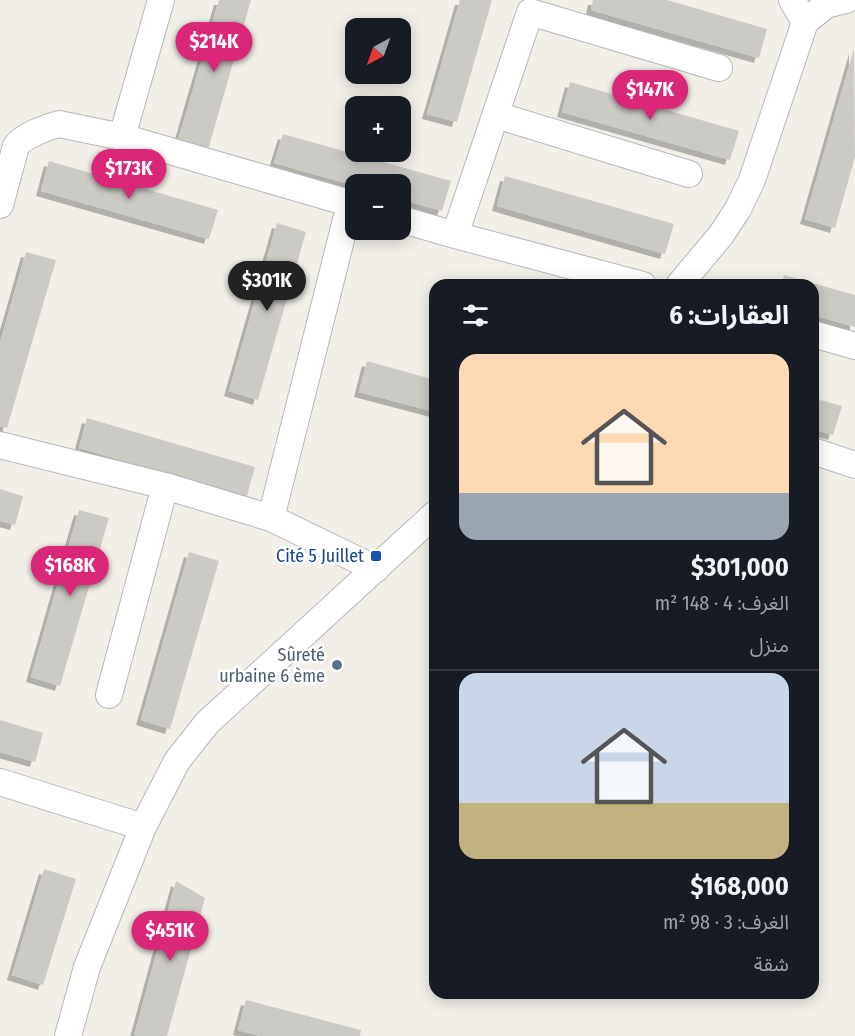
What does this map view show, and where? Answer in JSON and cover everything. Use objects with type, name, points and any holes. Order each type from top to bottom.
[{"type":"street","points":[[122,137],[161,0]]},
{"type":"street","points":[[792,0],[805,22]]},
{"type":"street","points":[[684,279],[721,235],[738,209],[752,180],[805,22],[826,6],[846,0]]},
{"type":"street","points":[[455,235],[531,6],[718,68]]},
{"type":"street","points":[[496,115],[689,174]]},
{"type":"street","points":[[0,205],[16,146],[20,141],[59,124],[122,137],[345,203]]},
{"type":"street","points":[[411,222],[620,279]]},
{"type":"street","points":[[271,518],[345,236]]},
{"type":"street","points":[[819,336],[855,346]]},
{"type":"street","points":[[0,445],[165,486],[271,518],[376,569]]},
{"type":"street","points":[[819,453],[855,465]]},
{"type":"street","points":[[109,695],[165,486]]},
{"type":"street","points":[[68,1036],[87,967],[143,828],[177,761],[207,723],[429,520]]},
{"type":"street","points":[[0,782],[143,828]]},
{"type":"building","points":[[219,0],[251,0],[208,150],[178,141]]},
{"type":"building","points":[[460,0],[492,0],[457,122],[427,114]]},
{"type":"building","points":[[593,0],[667,0],[767,29],[759,58],[591,10]]},
{"type":"building","points":[[854,49],[855,157],[835,228],[805,219]]},
{"type":"building","points":[[570,82],[739,131],[730,160],[562,112]]},
{"type":"building","points":[[283,134],[345,151],[345,162],[383,162],[451,181],[442,211],[411,202],[411,174],[345,174],[345,183],[274,163]]},
{"type":"building","points":[[49,161],[218,210],[209,239],[41,191]]},
{"type":"building","points":[[505,176],[674,224],[665,254],[497,206]]},
{"type":"building","points":[[277,223],[306,232],[258,400],[229,391]]},
{"type":"building","points":[[26,252],[56,260],[7,428],[0,426],[0,343]]},
{"type":"building","points":[[784,275],[798,279],[783,279]]},
{"type":"building","points":[[819,285],[855,295],[855,327],[819,317]]},
{"type":"building","points":[[367,361],[429,378],[429,410],[359,392]]},
{"type":"building","points":[[819,400],[842,406],[833,435],[819,431]]},
{"type":"building","points":[[87,418],[255,467],[247,496],[79,448]]},
{"type":"building","points":[[0,489],[23,496],[15,525],[0,521]]},
{"type":"building","points":[[79,510],[109,518],[60,686],[31,677]]},
{"type":"building","points":[[189,552],[219,561],[170,729],[141,720]]},
{"type":"building","points":[[0,720],[43,733],[35,762],[0,752]]},
{"type":"building","points":[[44,869],[76,879],[43,985],[12,975]]},
{"type":"building","points":[[176,881],[205,898],[167,1036],[134,1036]]},
{"type":"building","points":[[246,1000],[361,1030],[360,1036],[260,1036],[238,1030]]},
{"type":"place","name":"Cité 5 Juillet","points":[[376,556]]},
{"type":"place","name":"Sûreté urbaine 6 ème","points":[[337,665]]}]
